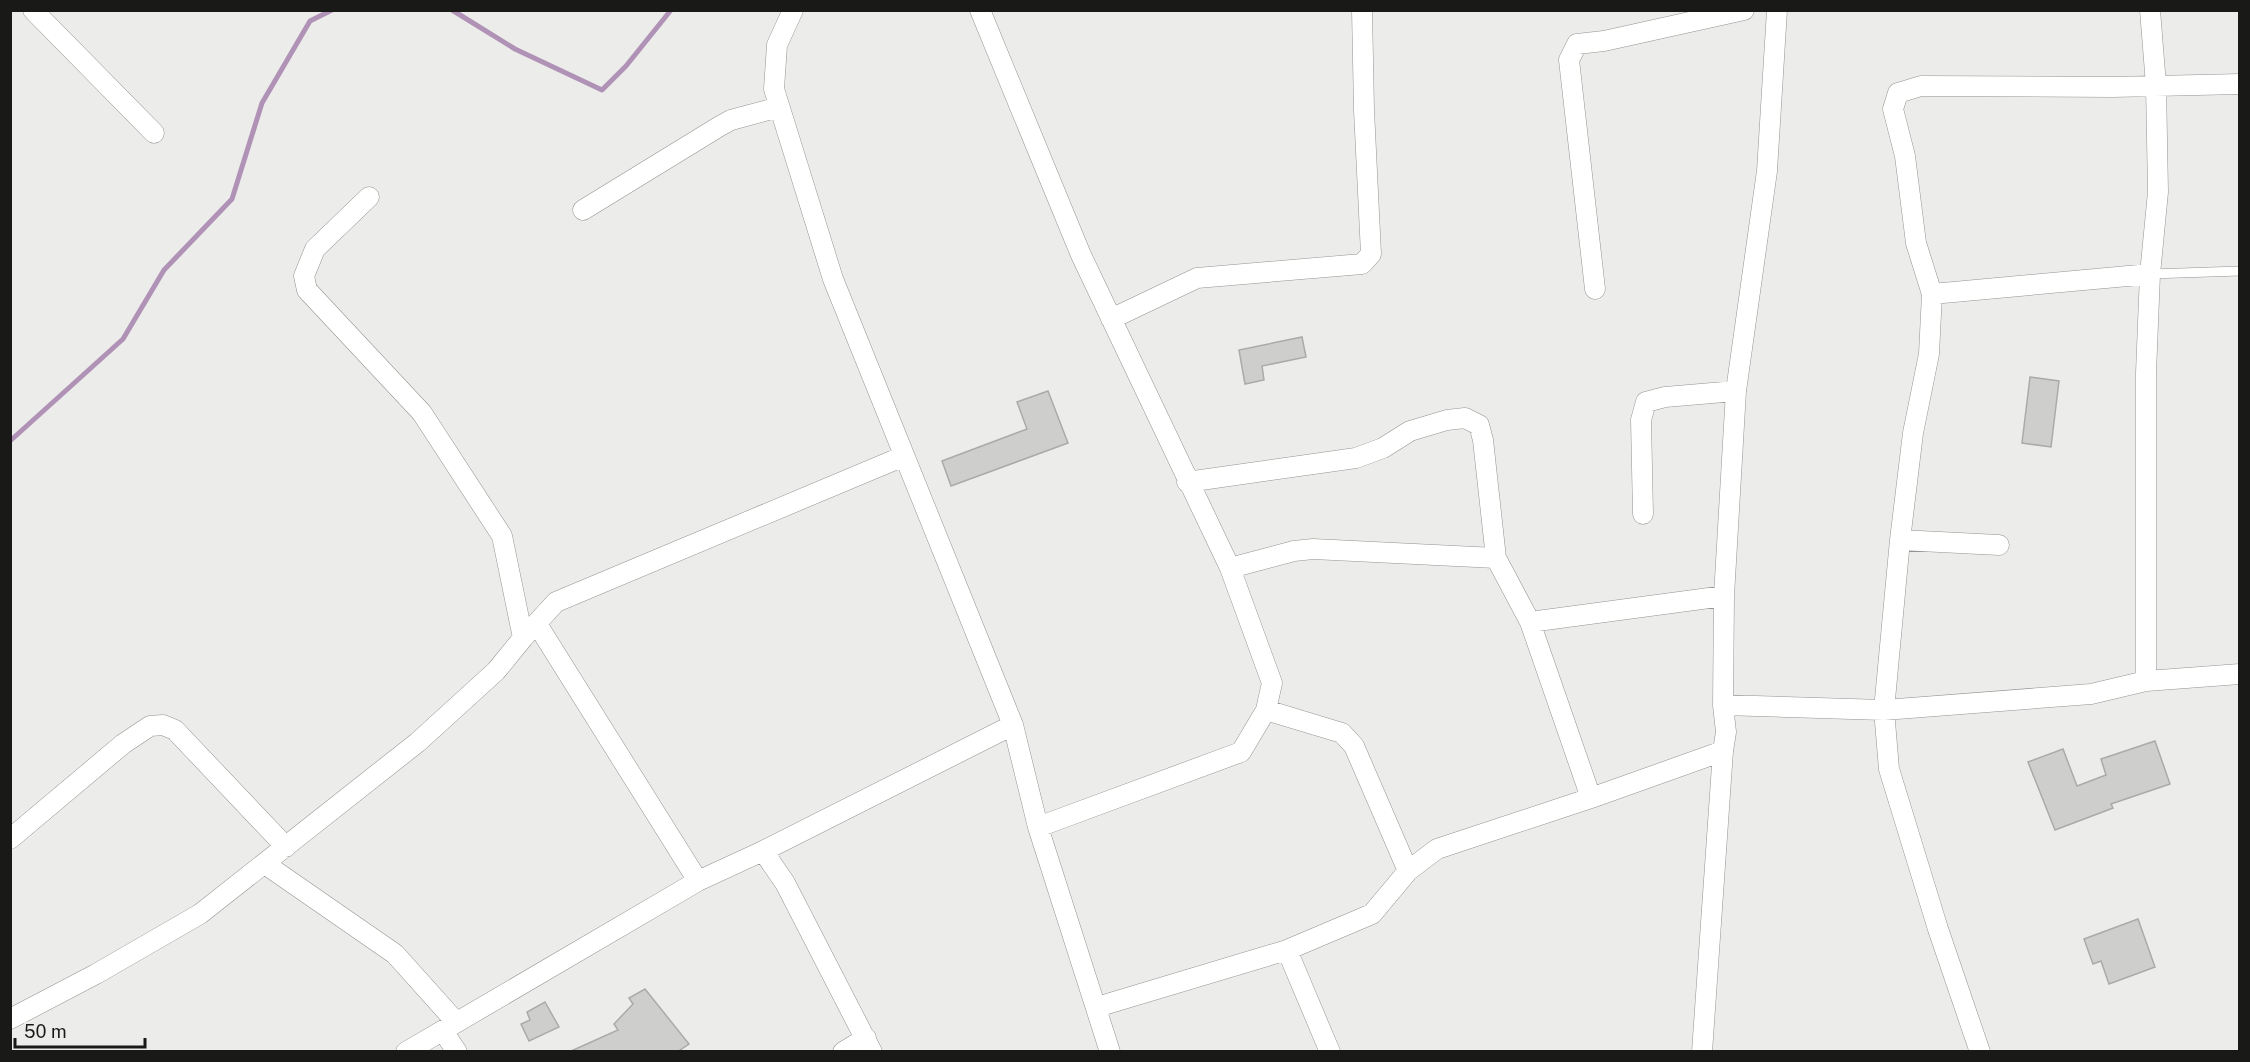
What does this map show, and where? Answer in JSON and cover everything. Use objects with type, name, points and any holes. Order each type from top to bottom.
[{"type":"street","points":[[33,10],[154,133]]},
{"type":"street","points":[[792,10],[777,45],[774,89],[779,107],[833,279],[1013,725],[1038,827],[1110,1052]]},
{"type":"street","points":[[981,10],[1081,255],[1187,482],[1230,568],[1272,683],[1266,710],[1241,752],[1038,827]]},
{"type":"street","points":[[1111,319],[1197,278],[1362,264],[1371,254],[1364,122],[1362,10]]},
{"type":"street","points":[[1595,289],[1569,60],[1577,44],[1604,41],[1744,10]]},
{"type":"street","points":[[1702,1052],[1726,732],[1723,705],[1724,596],[1736,391],[1767,171],[1777,10]]},
{"type":"street","points":[[2146,681],[2146,374],[2150,274],[2158,192],[2156,86],[2150,10]]},
{"type":"street","points":[[1980,1052],[1938,929],[1889,769],[1884,710],[1913,433],[1929,354],[1932,294],[1917,243],[1905,156],[1893,109],[1898,93],[1920,86],[2240,84]]},
{"type":"street","points":[[583,210],[731,120],[779,107]]},
{"type":"street","points":[[369,197],[315,249],[304,276],[306,290],[422,413],[501,537],[530,631],[698,880]]},
{"type":"street","points":[[1932,294],[2150,274]]},
{"type":"street","points":[[1643,514],[1641,420],[1646,402],[1665,397],[1736,391]]},
{"type":"street","points":[[1187,482],[1356,458],[1383,448],[1410,431],[1447,420],[1465,418],[1479,425],[1483,440],[1496,558],[1530,622],[1591,798]]},
{"type":"street","points":[[10,1019],[96,974],[200,914],[418,742],[496,671],[556,602],[904,456]]},
{"type":"street","points":[[1900,540],[1999,545]]},
{"type":"street","points":[[1230,568],[1294,551],[1313,549],[1496,558]]},
{"type":"street","points":[[1530,622],[1724,596]]},
{"type":"street","points":[[1723,705],[1884,710],[2091,694],[2146,681],[2240,674]]},
{"type":"street","points":[[1266,710],[1342,733],[1354,746],[1408,872]]},
{"type":"street","points":[[10,839],[123,744],[150,726],[163,724],[175,730],[286,847]]},
{"type":"street","points":[[406,1052],[698,880],[763,851],[1013,725]]},
{"type":"street","points":[[1097,1007],[1287,950],[1372,914],[1408,872],[1437,849],[1723,752]]},
{"type":"street","points":[[763,851],[784,883],[869,1045],[843,1052]]},
{"type":"street","points":[[265,864],[395,954],[450,1027],[457,1052]]},
{"type":"street","points":[[1287,950],[1330,1052]]},
{"type":"lane","points":[[2150,274],[2240,271]]},
{"type":"building","points":[[1302,337],[1306,357],[1262,366],[1264,380],[1245,384],[1239,350]]},
{"type":"building","points":[[2030,377],[2059,381],[2051,447],[2022,443]]},
{"type":"building","points":[[1048,391],[1068,443],[951,486],[942,461],[1027,429],[1017,402]]},
{"type":"building","points":[[2155,741],[2170,784],[2111,804],[2113,808],[2055,830],[2028,762],[2063,749],[2077,786],[2106,775],[2101,759]]},
{"type":"building","points":[[2138,919],[2155,967],[2109,984],[2101,961],[2093,964],[2084,939]]},
{"type":"building","points":[[645,989],[689,1044],[677,1052],[569,1052],[618,1030],[614,1024],[633,1004],[629,998]]},
{"type":"building","points":[[545,1002],[559,1027],[529,1041],[521,1024],[530,1020],[527,1012]]},
{"type":"waterway","points":[[10,441],[123,339],[164,270],[232,199],[262,103],[310,21],[332,10]]},
{"type":"waterway","points":[[452,10],[515,49],[602,90],[626,66],[671,10]]}]
